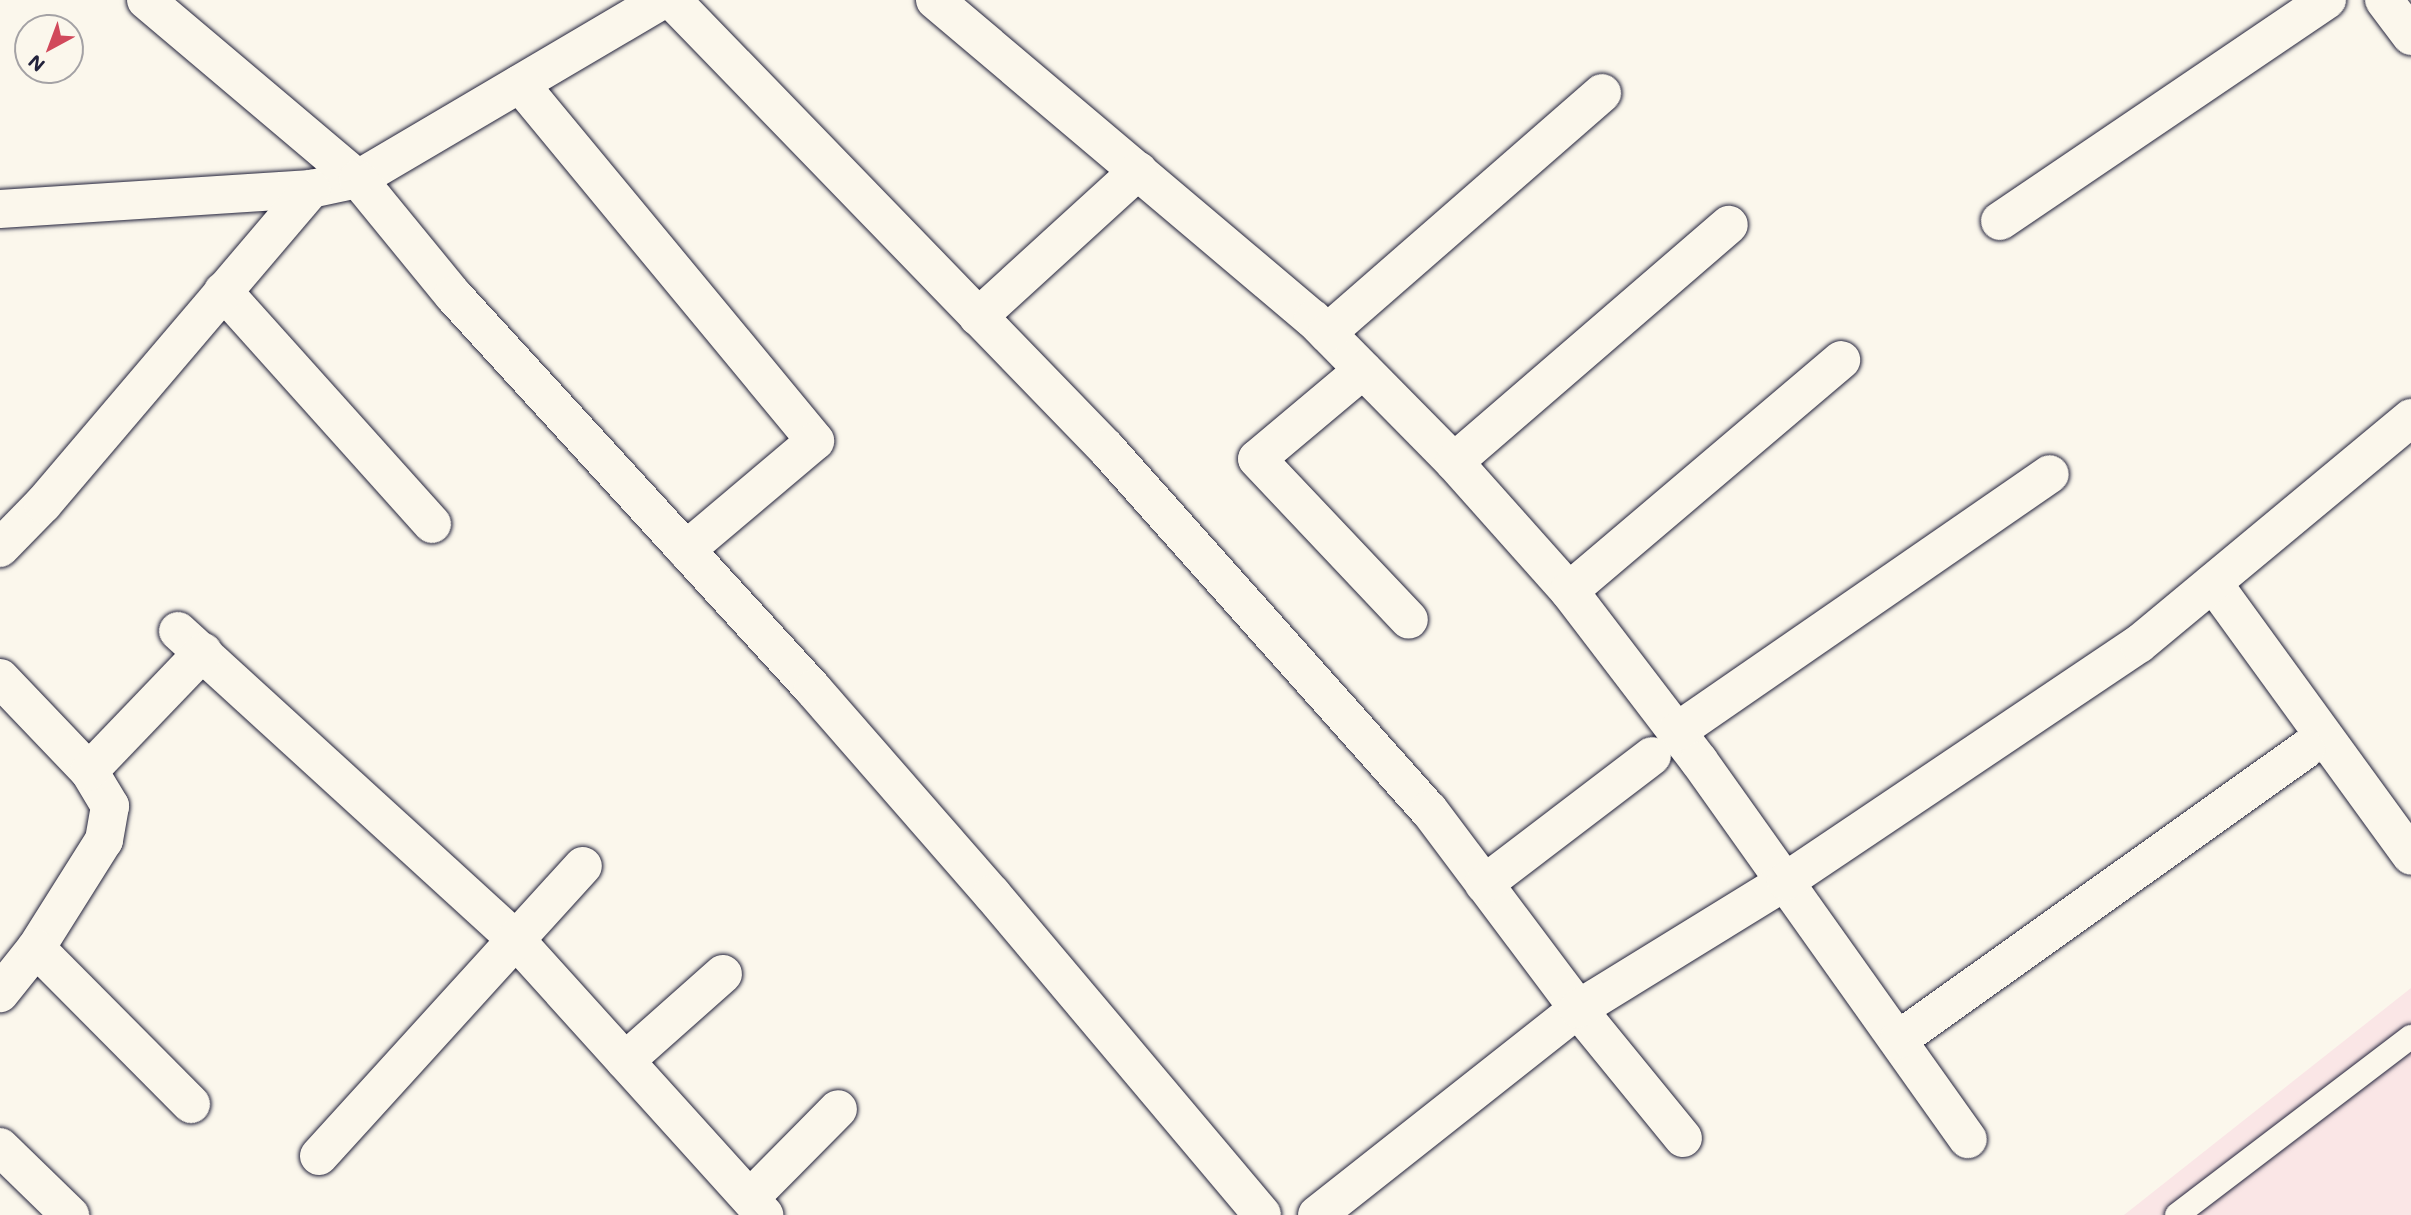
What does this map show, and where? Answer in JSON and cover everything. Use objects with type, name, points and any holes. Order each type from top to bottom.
[{"type":"street","points":[[146,0],[358,179],[453,295],[686,550],[992,894],[1262,1215]]},
{"type":"street","points":[[0,209],[312,189],[358,179],[662,0]]},
{"type":"street","points":[[672,0],[1106,448],[1429,810],[1578,1009],[1683,1138]]},
{"type":"street","points":[[935,0],[1327,333],[1454,462],[1569,591],[1664,744],[1786,881],[1968,1139]]},
{"type":"street","points":[[2000,221],[2327,0]]},
{"type":"street","points":[[2384,0],[2411,36]]},
{"type":"street","points":[[520,84],[815,440],[686,550]]},
{"type":"street","points":[[1327,333],[1602,93]]},
{"type":"street","points":[[978,317],[1138,171]]},
{"type":"street","points":[[0,548],[43,504],[312,189]]},
{"type":"street","points":[[1454,462],[1728,225]]},
{"type":"street","points":[[223,291],[432,524]]},
{"type":"street","points":[[1569,591],[1841,360]]},
{"type":"street","points":[[1363,370],[1257,459],[1409,620]]},
{"type":"street","points":[[1317,1215],[1578,1009],[1786,881],[2139,644],[2411,418]]},
{"type":"street","points":[[1484,884],[1664,744],[2050,474]]},
{"type":"street","points":[[2213,583],[2411,856]]},
{"type":"street","points":[[89,771],[190,642],[515,939],[757,1207],[838,1109]]},
{"type":"street","points":[[0,678],[89,771],[110,806],[104,840],[36,948],[0,993]]},
{"type":"street","points":[[1898,1040],[2306,749]]},
{"type":"street","points":[[318,1156],[583,866]]},
{"type":"street","points":[[36,948],[191,1104]]},
{"type":"street","points":[[625,1061],[723,974]]},
{"type":"street","points":[[0,1147],[70,1215]]},
{"type":"lane","points":[[2177,1215],[2411,1037]]},
{"type":"shaded area","points":[[2411,988],[2411,1215],[2124,1215]]}]
